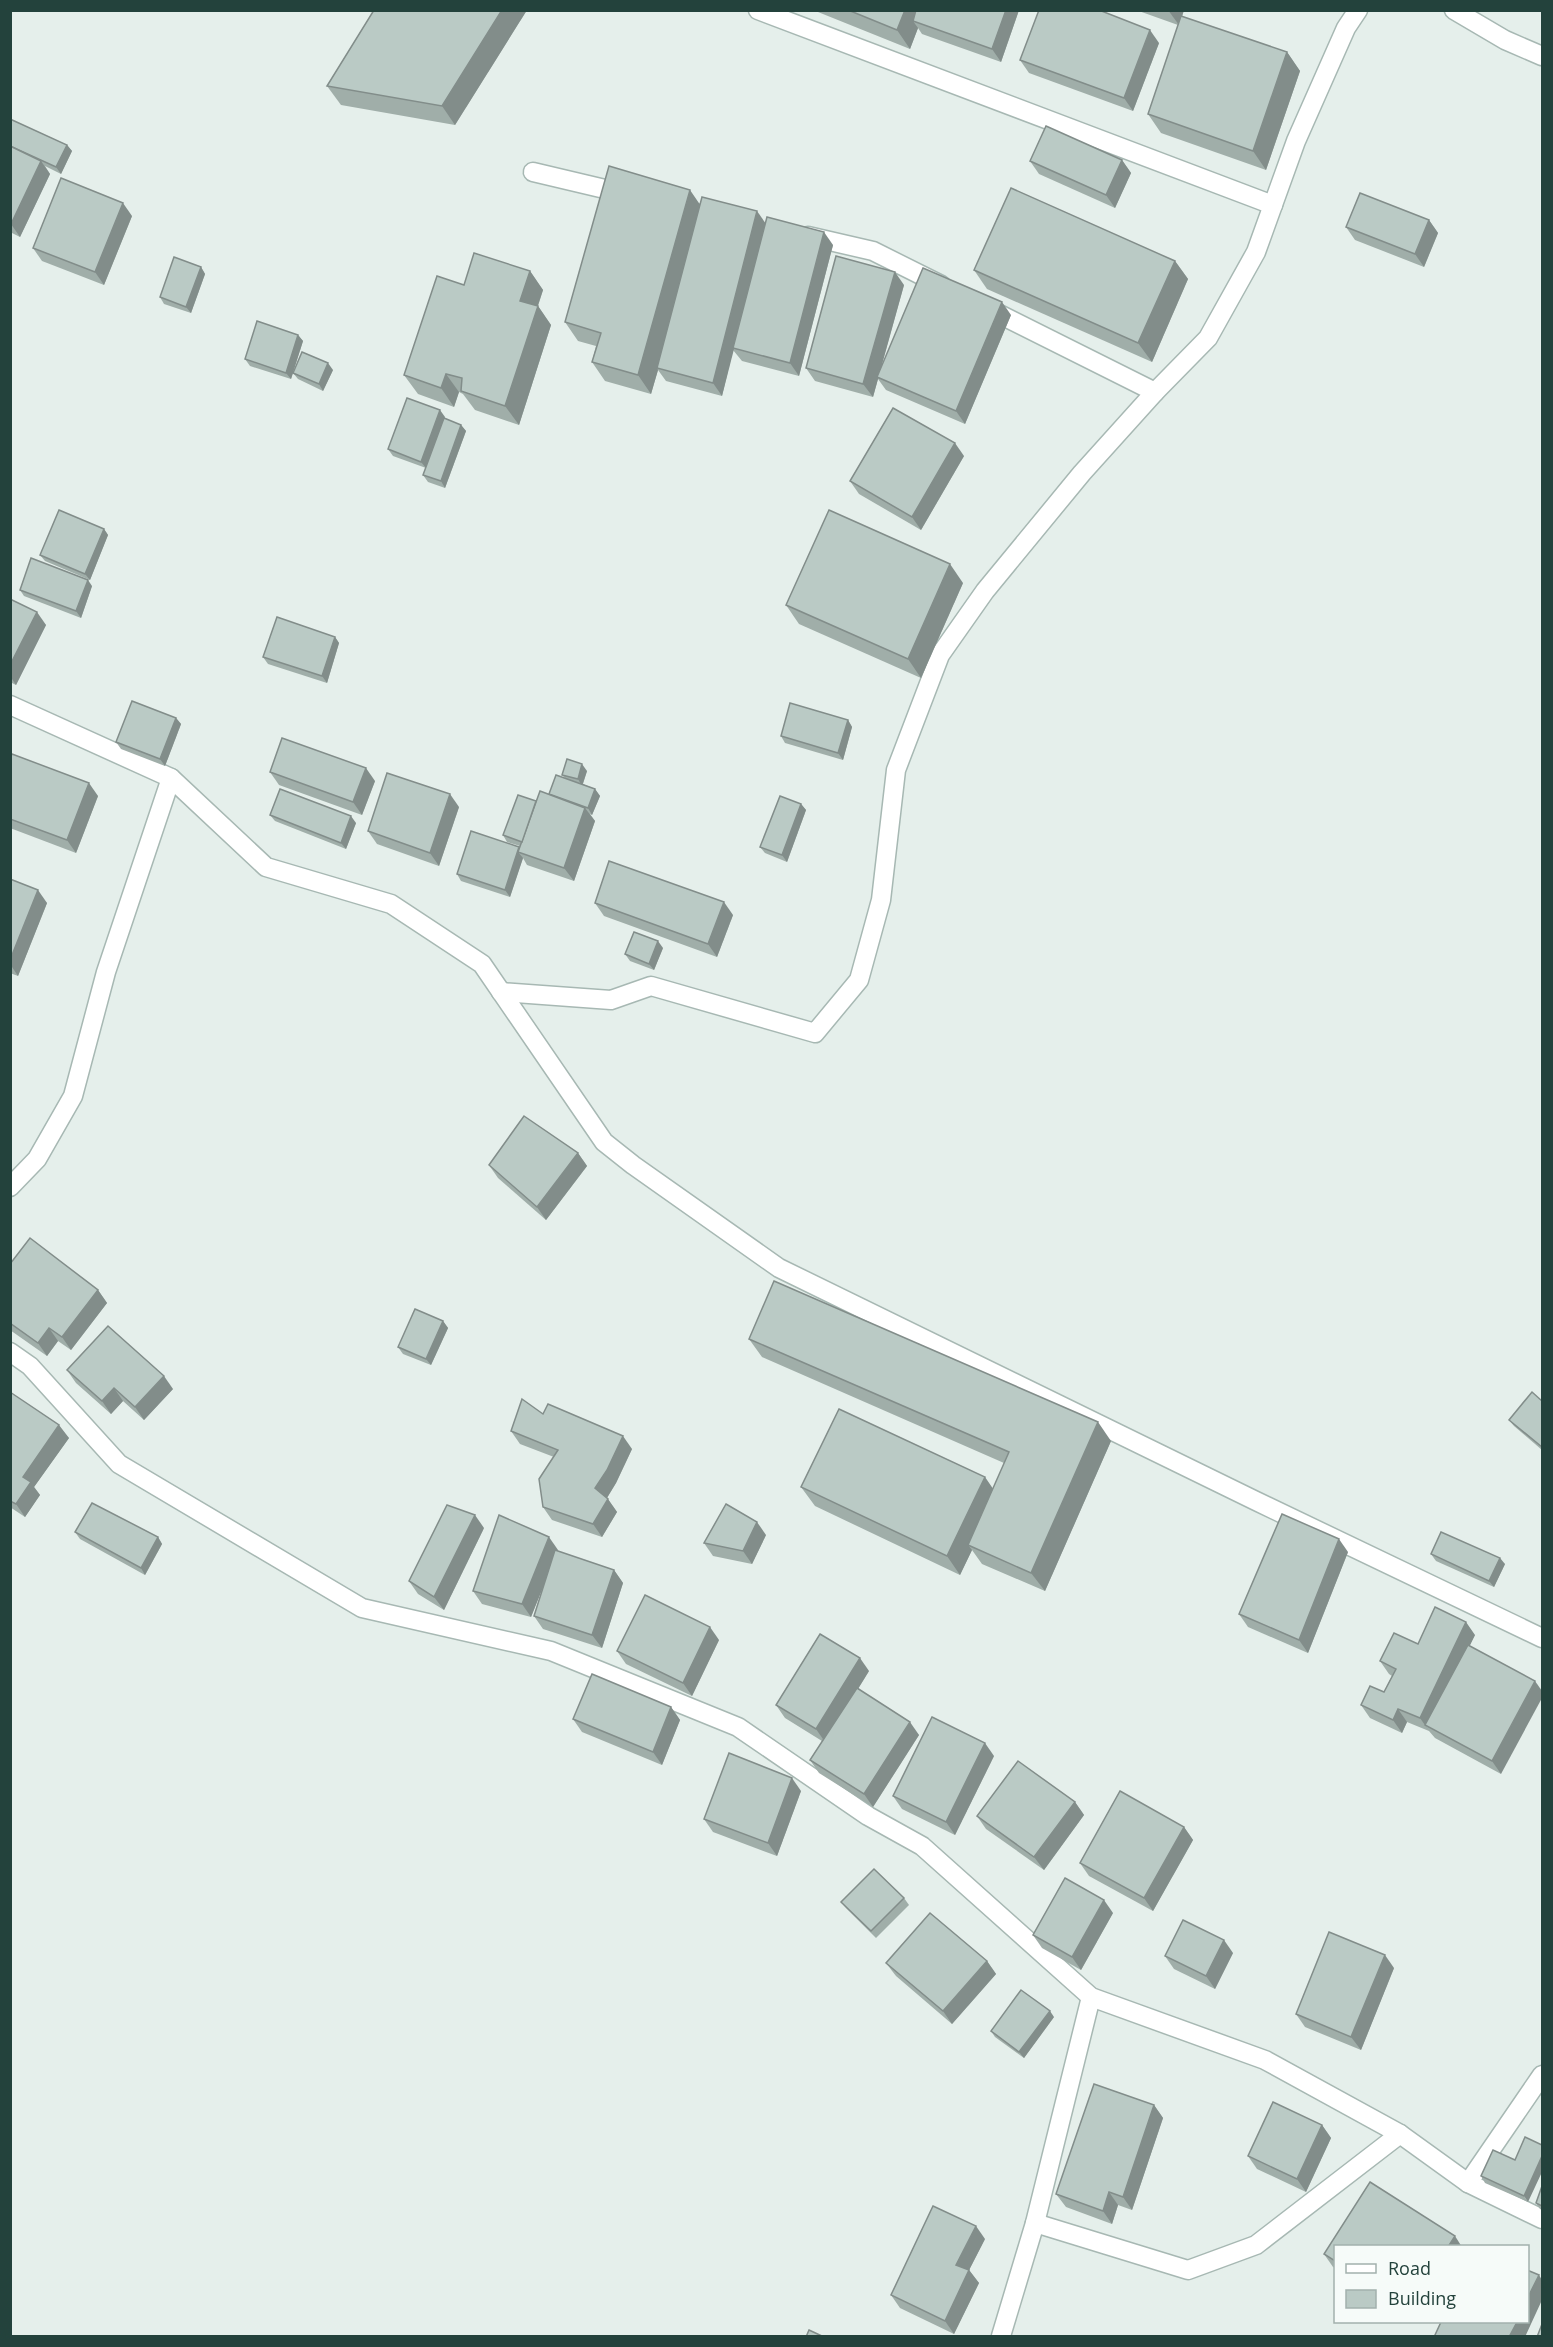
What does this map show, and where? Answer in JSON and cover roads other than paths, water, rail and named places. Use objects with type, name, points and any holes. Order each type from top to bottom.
[{"type":"street","points":[[758,10],[1273,205]]},
{"type":"street","points":[[501,992],[611,1000],[651,986],[815,1033],[859,980],[881,900],[896,770],[940,655],[985,591],[1052,509],[1155,392],[1208,338],[1256,252],[1296,141],[1346,28],[1358,10]]},
{"type":"street","points":[[1454,10],[1505,40],[1542,56]]},
{"type":"street","points":[[534,172],[647,198]]},
{"type":"street","points":[[794,233],[873,251],[1155,392]]},
{"type":"street","points":[[10,705],[171,778],[266,867],[391,904],[482,964],[604,1142],[779,1268],[1256,1502],[1542,1638]]},
{"type":"street","points":[[10,1188],[37,1160],[73,1096],[106,972],[171,778]]},
{"type":"street","points":[[10,1352],[30,1366],[119,1464],[362,1608],[551,1651],[738,1727],[868,1816],[922,1846],[1091,1997],[1265,2060],[1400,2134],[1468,2183],[1542,2219]]},
{"type":"street","points":[[1001,2337],[1035,2223],[1091,1997]]},
{"type":"street","points":[[1468,2183],[1542,2075]]},
{"type":"street","points":[[1035,2223],[1188,2270],[1256,2246],[1400,2134]]}]
